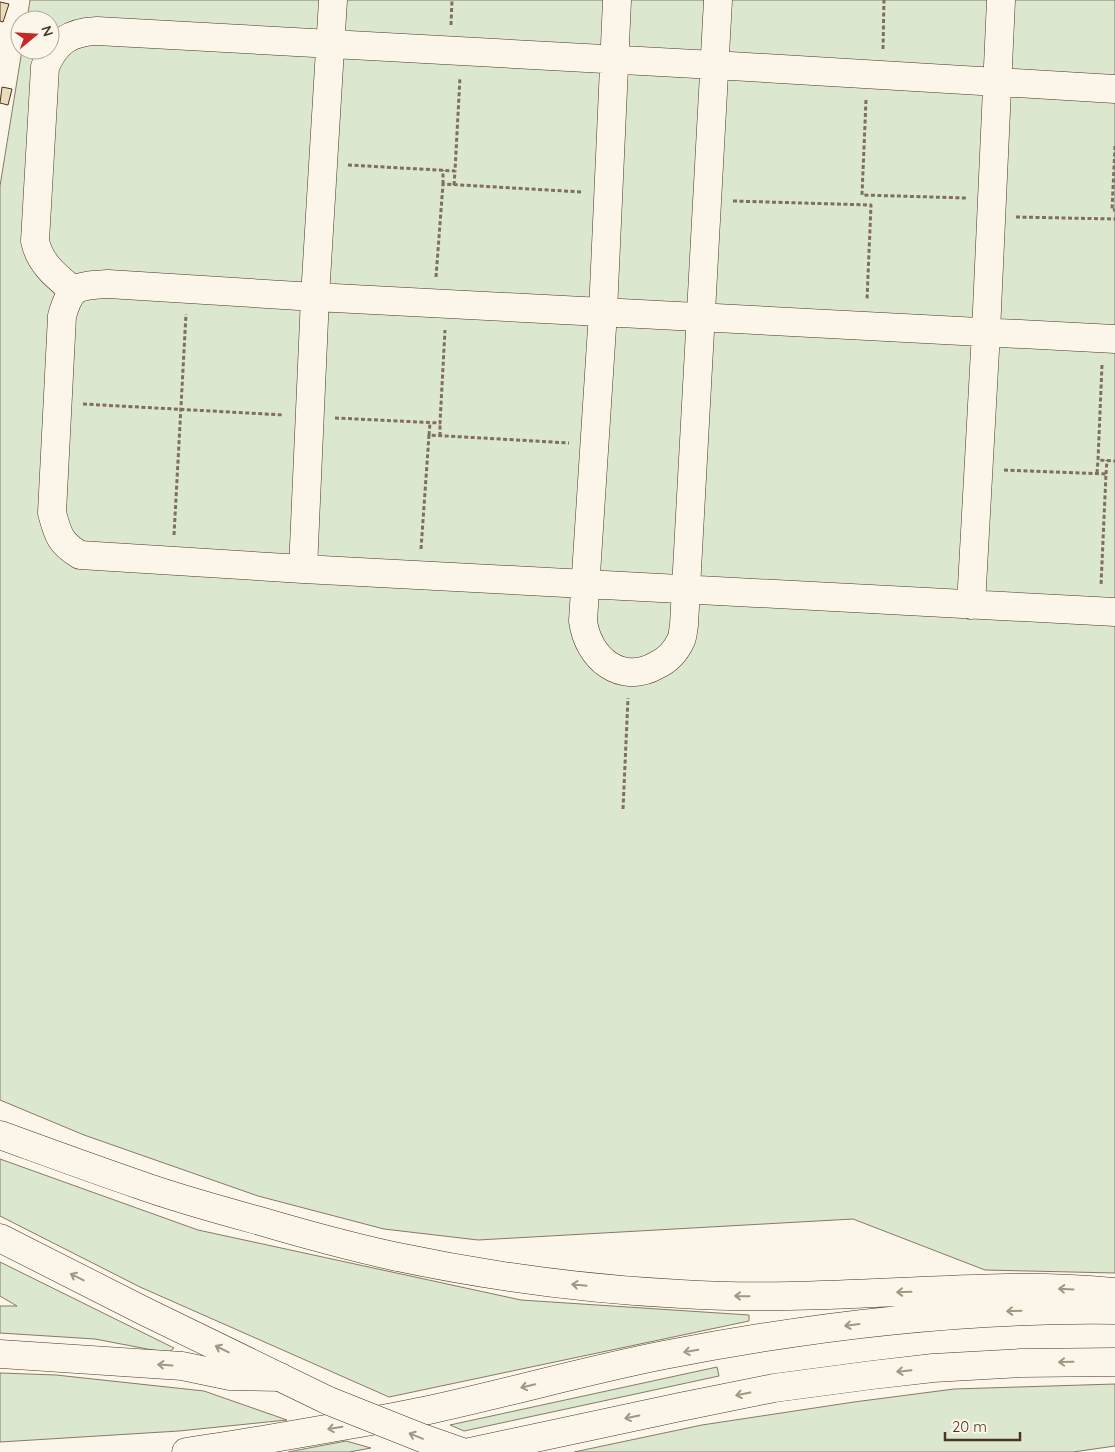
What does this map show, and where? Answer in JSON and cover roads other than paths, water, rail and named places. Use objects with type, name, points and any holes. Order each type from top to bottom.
[{"type":"main road","points":[[303,568],[315,297],[333,0]]},
{"type":"main road","points":[[617,0],[603,312],[583,621],[584,631],[597,656],[614,668],[629,672],[655,667],[671,655],[678,646],[684,625],[718,0]]},
{"type":"main road","points":[[971,605],[1001,0]]},
{"type":"main road","points":[[74,291],[45,265],[37,250],[35,241],[45,67],[51,53],[61,42],[83,32],[97,31],[714,65],[1115,89]]},
{"type":"main road","points":[[1108,612],[80,555],[67,548],[60,537],[52,513],[62,316],[67,299],[74,291],[86,286],[108,284],[315,297],[1109,339]]},
{"type":"main road","points":[[0,1135],[159,1192],[326,1240],[392,1256],[534,1281],[674,1294],[753,1296],[1007,1288],[1064,1288],[1115,1292]]},
{"type":"main road","points":[[0,1238],[329,1401],[462,1452]]},
{"type":"main road","points":[[186,1452],[270,1440],[423,1412],[663,1356],[758,1339],[892,1320],[1004,1311],[1057,1309],[1115,1310]]},
{"type":"main road","points":[[0,1354],[182,1366],[230,1376],[280,1377]]},
{"type":"main road","points":[[470,1452],[784,1387],[933,1368],[1022,1363],[1115,1362]]}]
